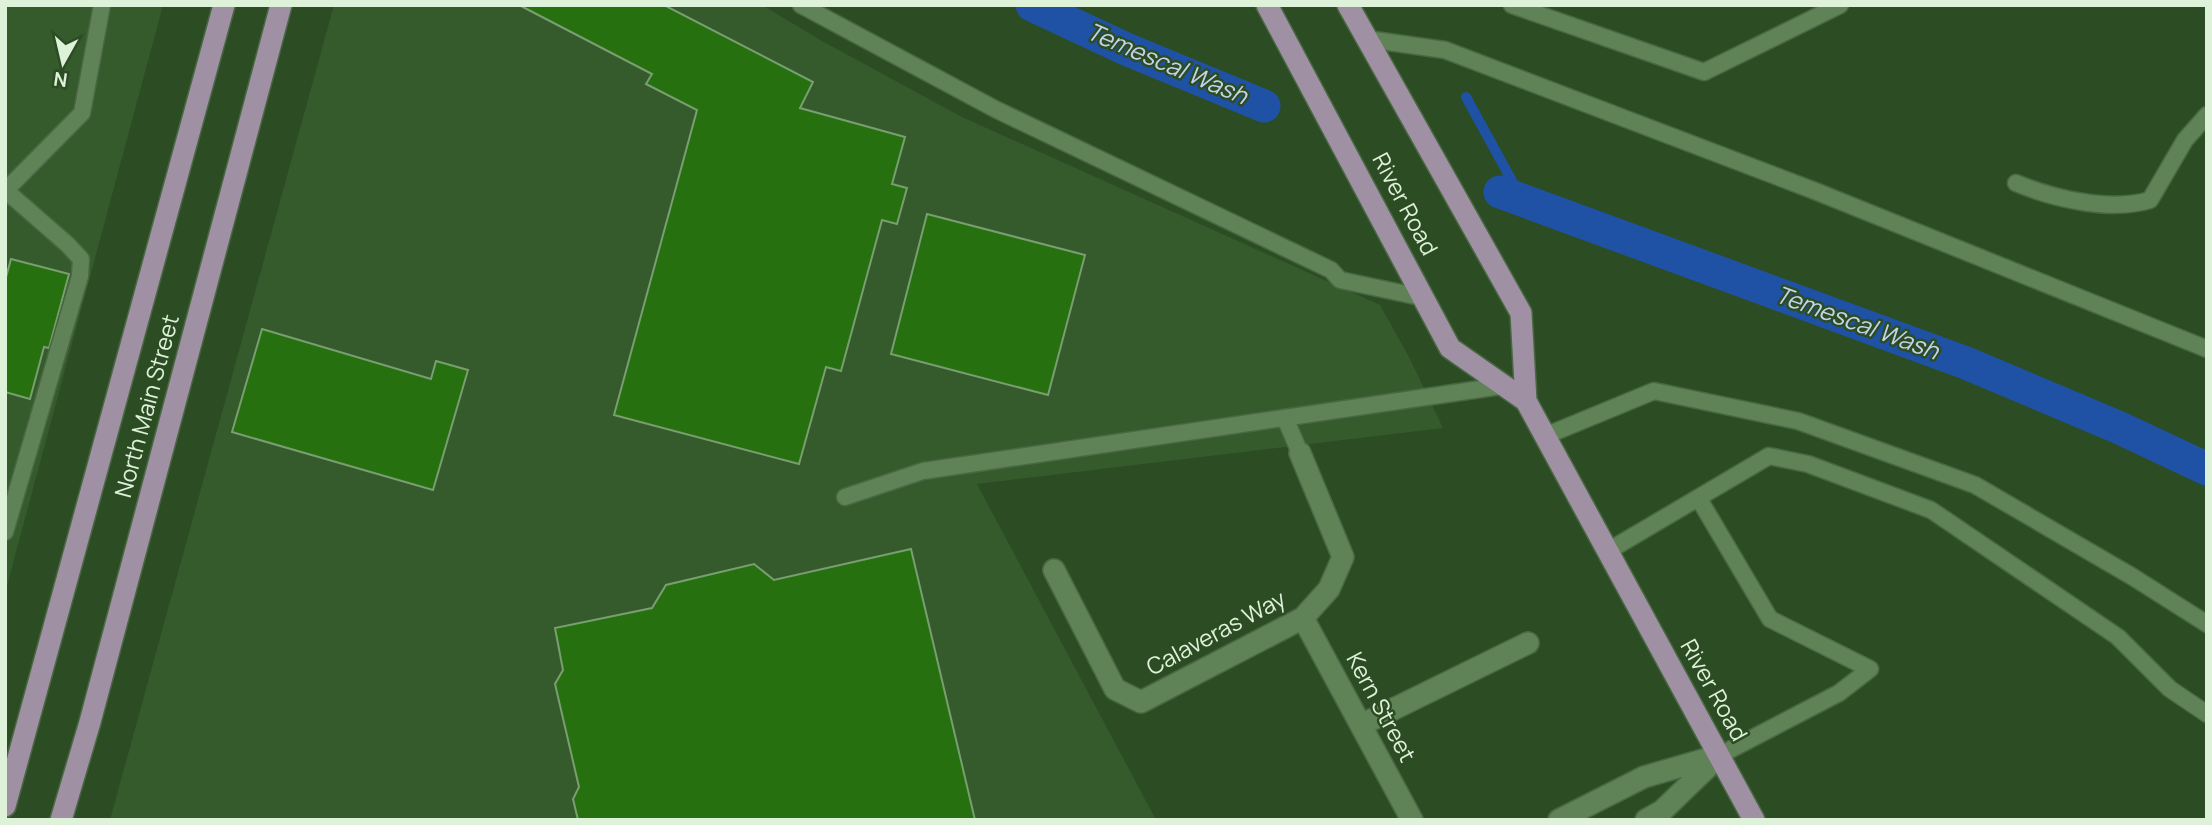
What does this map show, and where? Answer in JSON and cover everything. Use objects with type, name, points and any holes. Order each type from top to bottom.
[{"type":"main road","name":"North Main Street","points":[[5,806],[224,5]]},
{"type":"main road","name":"North Main Street","points":[[61,820],[90,722],[281,5]]},
{"type":"main road","name":"River Road","points":[[1267,5],[1450,348],[1526,401]]},
{"type":"main road","name":"River Road","points":[[1348,5],[1521,313],[1526,401],[1754,820]]},
{"type":"street","name":"Calaveras Way","points":[[1054,570],[1115,689],[1141,702],[1304,618],[1329,589],[1343,556],[1300,453]]},
{"type":"street","name":"Kern Street","points":[[1304,618],[1412,820]]},
{"type":"street","points":[[1361,725],[1528,643]]},
{"type":"street","points":[[1559,820],[1644,777],[1720,755]]},
{"type":"street","points":[[1646,820],[1662,811],[1720,755]]},
{"type":"lane","points":[[5,532],[80,276],[81,259],[5,190],[82,113],[102,5]]},
{"type":"lane","points":[[801,5],[995,109],[1331,270],[1340,280],[1422,292]]},
{"type":"lane","points":[[1513,5],[1704,72],[1840,5]]},
{"type":"lane","points":[[1367,38],[1445,50],[1815,191],[2207,349]]},
{"type":"lane","points":[[2016,183],[2042,194],[2110,205],[2133,205],[2150,200],[2185,140],[2207,115]]},
{"type":"lane","points":[[845,497],[923,471],[1501,386]]},
{"type":"lane","points":[[1545,436],[1654,391],[1798,421],[1975,485],[2133,577],[2207,624]]},
{"type":"lane","name":"Calaveras Way","points":[[1285,418],[1300,453]]},
{"type":"lane","points":[[1608,551],[1769,456],[1808,464],[1931,510],[2118,637],[2170,689],[2207,714]]},
{"type":"lane","points":[[1699,499],[1770,619],[1870,669],[1839,693],[1720,755]]},
{"type":"shaded area","points":[[5,5],[163,5],[5,593]]},
{"type":"shaded area","points":[[334,5],[762,5],[962,117],[1380,305],[1443,428],[977,484],[1156,820],[110,820]]},
{"type":"building","points":[[519,5],[664,5],[813,82],[800,108],[905,137],[892,184],[907,188],[897,224],[882,220],[841,371],[826,367],[799,464],[614,415],[697,110],[646,84],[652,74]]},
{"type":"building","points":[[927,214],[1085,255],[1048,395],[891,354]]},
{"type":"building","points":[[11,259],[69,274],[49,348],[44,347],[30,399],[5,392],[5,281]]},
{"type":"building","points":[[262,329],[431,379],[436,361],[468,370],[433,490],[232,432]]},
{"type":"building","points":[[911,549],[975,820],[578,820],[573,799],[579,787],[555,684],[563,670],[555,628],[652,608],[666,585],[754,564],[774,580]]},
{"type":"waterway","name":"Temescal Wash","points":[[1032,5],[1126,49],[1264,106]]},
{"type":"waterway","points":[[1466,97],[1523,201]]},
{"type":"waterway","name":"Temescal Wash","points":[[1500,192],[1966,363],[2120,428],[2207,469]]}]
